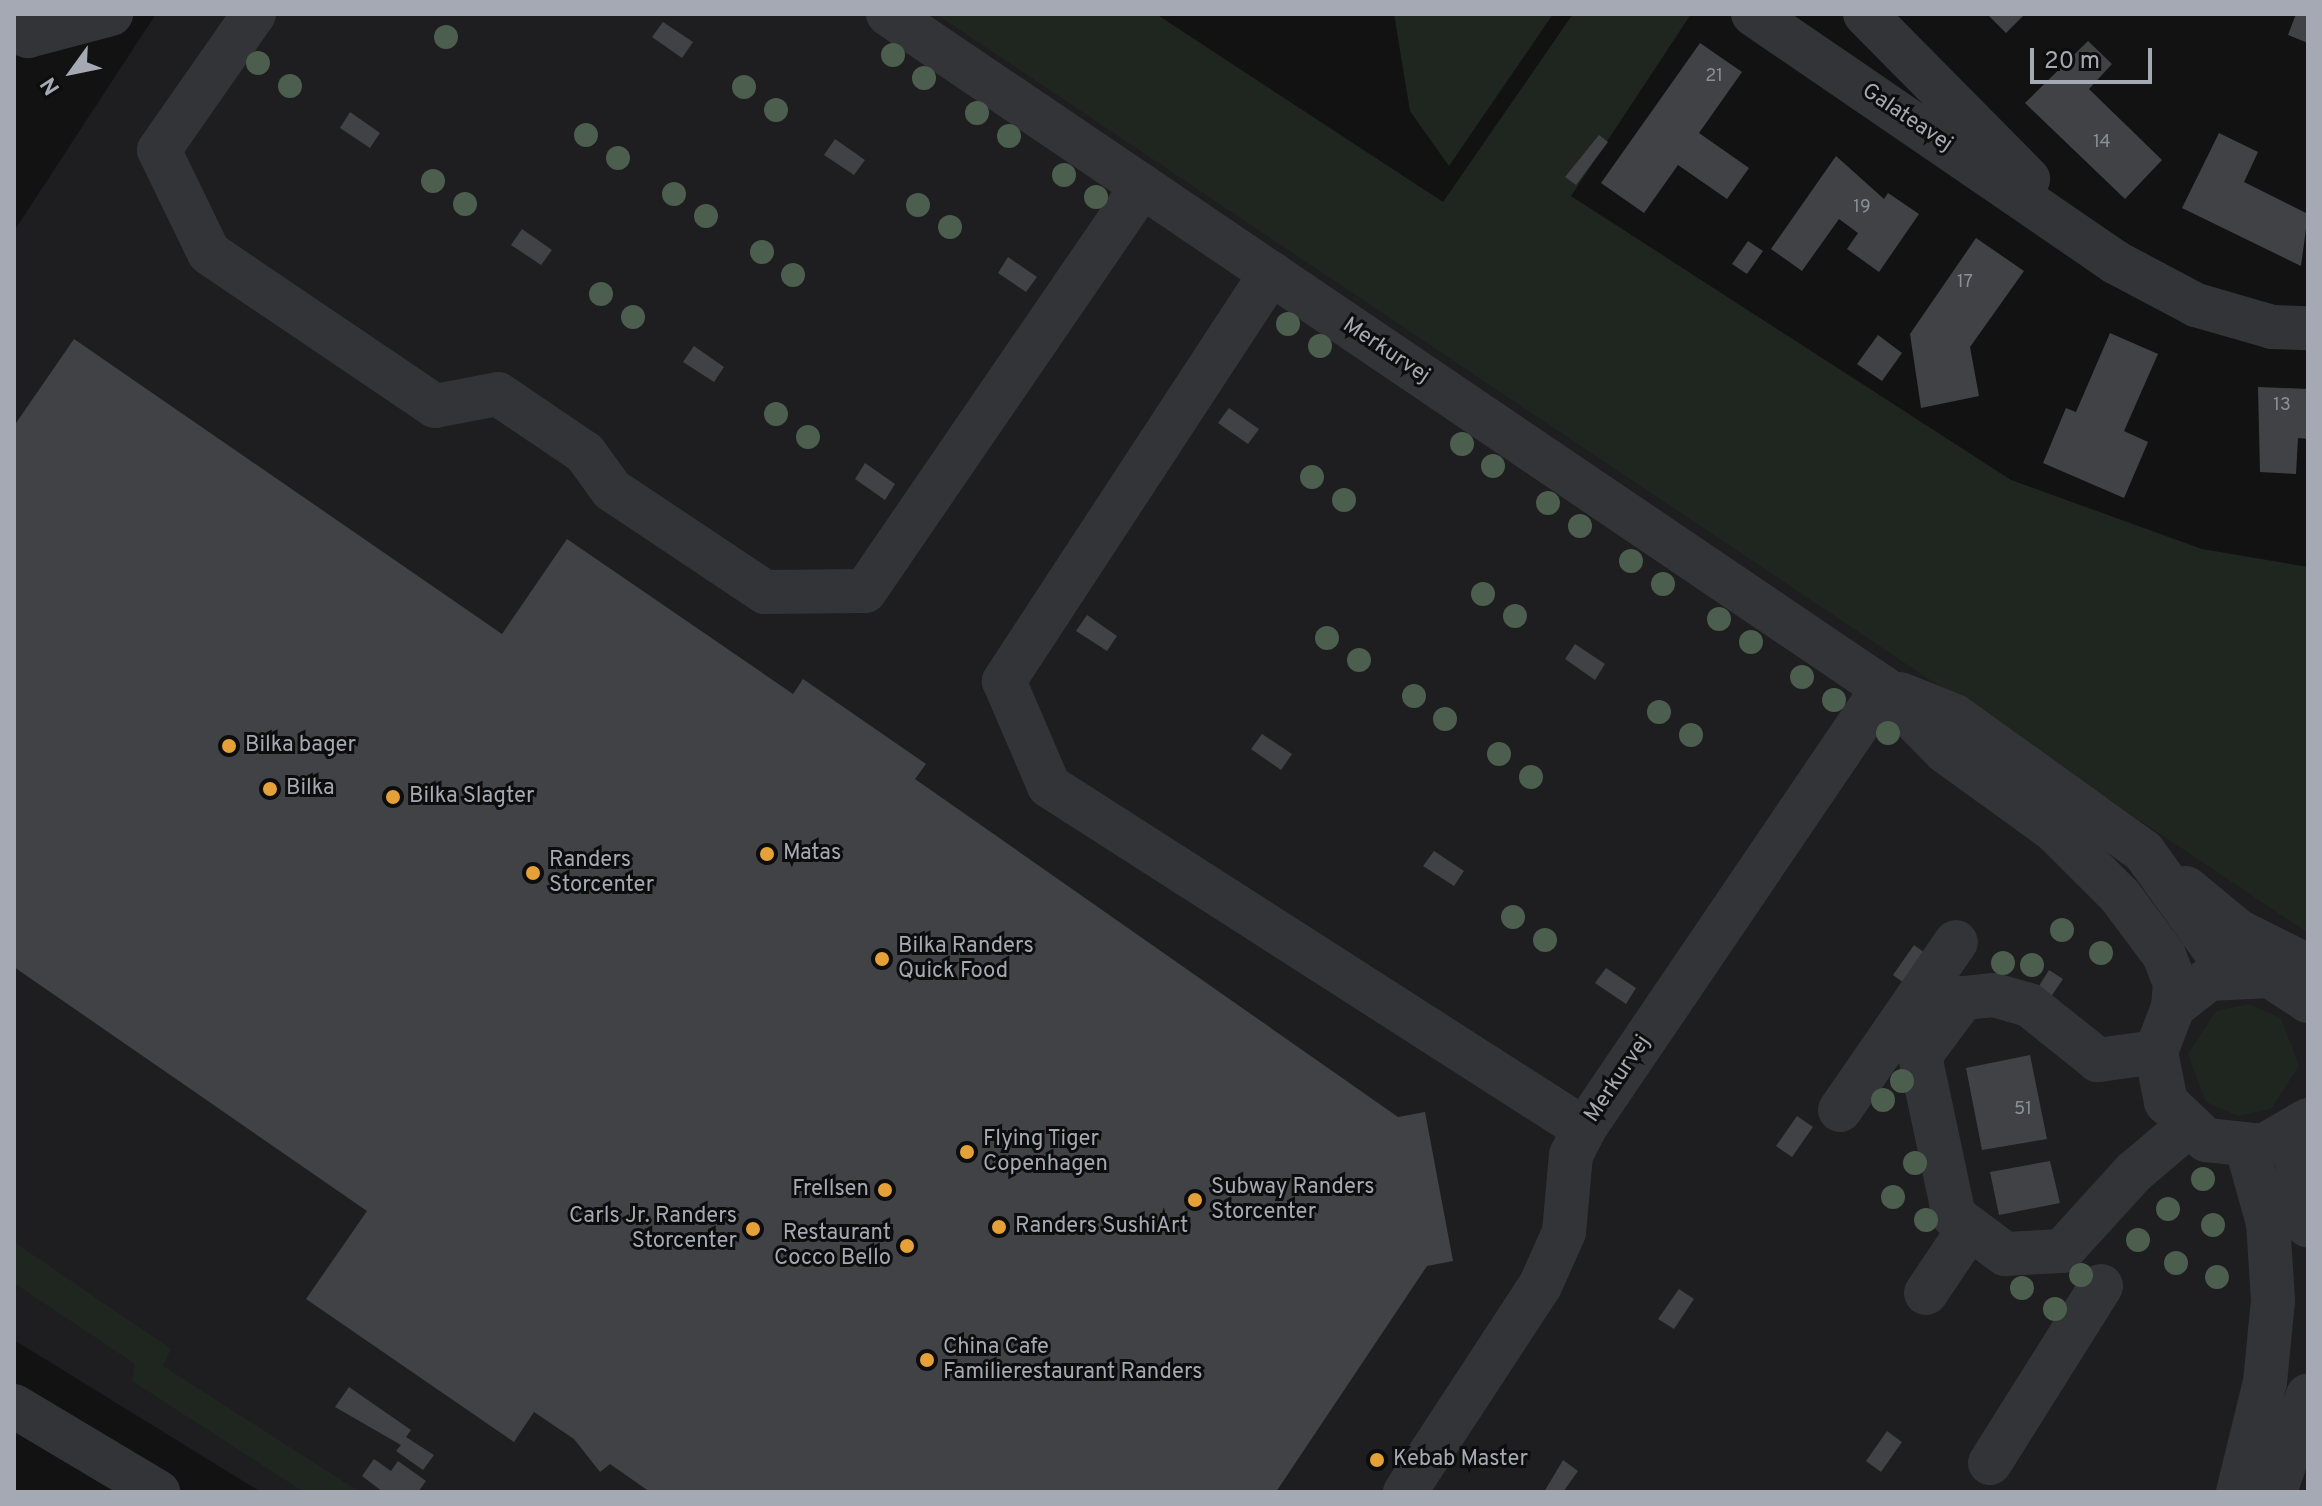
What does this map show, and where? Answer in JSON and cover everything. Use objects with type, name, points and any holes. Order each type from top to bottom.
[{"type":"street","points":[[14,31],[28,36],[111,14]]},
{"type":"street","points":[[254,14],[159,150],[209,253],[435,406],[498,394],[585,453],[612,490],[765,592],[865,591],[1142,186]]},
{"type":"street","name":"Merkurvej","points":[[888,14],[1883,688],[1946,752],[2055,831],[2120,896],[2164,955],[2175,984],[2173,1007]]},
{"type":"street","name":"Galateavej","points":[[1753,14],[2062,222],[2115,262],[2196,305],[2272,327],[2308,328]]},
{"type":"street","name":"Galateavej","points":[[1865,14],[2014,161],[2062,222]]},
{"type":"street","points":[[1271,273],[1004,681],[1049,786],[1584,1129]]},
{"type":"street","name":"Merkurvej","points":[[1883,688],[1955,716],[2144,852],[2231,973]]},
{"type":"street","name":"Merkurvej","points":[[1405,1492],[1540,1286],[1564,1232],[1571,1155],[1584,1129],[1883,688]]},
{"type":"street","points":[[2144,852],[2238,931],[2308,966]]},
{"type":"street","points":[[1840,1110],[1956,942]]},
{"type":"street","points":[[2308,1001],[2270,976],[2231,973],[2209,979],[2173,1007],[2156,1052],[2166,1102],[2187,1127],[2216,1143],[2247,1148],[2300,1127],[2308,1226]]},
{"type":"street","points":[[2156,1052],[2098,1060],[2029,1005],[1994,995],[1963,998],[1920,1056],[1954,1216],[2005,1254],[2062,1251],[2134,1172],[2187,1127]]},
{"type":"street","points":[[2238,1492],[2265,1382],[2273,1300],[2268,1223],[2247,1148]]},
{"type":"street","points":[[1926,1293],[1969,1229]]},
{"type":"street","points":[[1990,1463],[2101,1286]]},
{"type":"street","points":[[2275,1492],[2308,1395]]},
{"type":"street","points":[[14,1406],[158,1492]]},
{"type":"shaded area","points":[[156,14],[966,14],[2308,918],[2308,1492],[261,1492],[14,1340],[14,231]]},
{"type":"shaded area","points":[[936,14],[1156,14],[1443,202],[1573,14],[1691,14],[1571,196],[2011,480],[2202,549],[2308,567],[2308,933]]},
{"type":"shaded area","points":[[1394,14],[1553,14],[1449,166],[1410,111]]},
{"type":"shaded area","points":[[2249,1004],[2281,1018],[2299,1066],[2271,1109],[2238,1116],[2206,1102],[2188,1054],[2216,1011]]},
{"type":"shaded area","points":[[14,1242],[171,1349],[163,1366],[360,1492],[304,1492],[132,1381],[135,1364],[14,1283]]},
{"type":"building","points":[[1987,14],[2025,14],[2006,33]]},
{"type":"building","points":[[2296,14],[2308,14],[2308,43],[2288,35]]},
{"type":"building","points":[[663,22],[693,42],[682,58],[652,37]]},
{"type":"building","points":[[2088,41],[2112,64],[2089,89],[2162,160],[2125,199],[2025,103]]},
{"type":"building","points":[[1700,43],[1742,72],[1699,133],[1749,168],[1727,199],[1678,165],[1644,213],[1601,183]]},
{"type":"building","points":[[350,112],[380,133],[370,148],[340,128]]},
{"type":"building","points":[[2219,133],[2258,152],[2244,182],[2308,214],[2301,266],[2182,208]]},
{"type":"building","points":[[1599,135],[1608,142],[1576,185],[1565,177]]},
{"type":"building","points":[[835,139],[865,160],[854,175],[824,155]]},
{"type":"building","points":[[1836,156],[1884,199],[1888,193],[1919,214],[1879,272],[1847,249],[1858,233],[1839,219],[1802,271],[1771,249]]},
{"type":"building","points":[[522,229],[552,250],[541,265],[511,245]]},
{"type":"building","points":[[1976,238],[2024,271],[1970,347],[1979,396],[1921,408],[1910,334]]},
{"type":"building","points":[[1748,241],[1763,251],[1747,274],[1732,264]]},
{"type":"building","points":[[1008,257],[1037,277],[1026,292],[998,273]]},
{"type":"building","points":[[2110,333],[2158,354],[2124,431],[2148,442],[2124,498],[2043,463],[2066,408],[2076,412]]},
{"type":"building","points":[[1878,335],[1902,353],[1882,381],[1857,364]]},
{"type":"building","name":"Randers Storcenter","points":[[74,339],[502,634],[567,539],[793,694],[803,679],[926,764],[915,779],[1398,1117],[1425,1112],[1453,1261],[1427,1266],[1276,1492],[650,1492],[610,1464],[600,1472],[574,1439],[534,1412],[514,1442],[306,1299],[367,1211],[14,967],[14,426]]},
{"type":"building","points":[[694,346],[724,367],[714,382],[683,362]]},
{"type":"building","points":[[2258,387],[2308,389],[2308,439],[2298,438],[2296,474],[2260,472]]},
{"type":"building","points":[[1229,408],[1259,429],[1248,444],[1218,423]]},
{"type":"building","points":[[865,463],[895,484],[885,500],[855,479]]},
{"type":"building","points":[[1087,615],[1117,636],[1107,651],[1076,631]]},
{"type":"building","points":[[1575,644],[1605,664],[1595,680],[1565,659]]},
{"type":"building","points":[[1262,734],[1292,754],[1281,770],[1251,749]]},
{"type":"building","points":[[1434,851],[1464,871],[1454,886],[1423,866]]},
{"type":"building","points":[[1914,945],[1929,956],[1908,986],[1893,975]]},
{"type":"building","points":[[1606,968],[1636,988],[1626,1004],[1595,983]]},
{"type":"building","points":[[2049,970],[2063,979],[2050,998],[2037,989]]},
{"type":"building","points":[[2030,1055],[2047,1139],[1982,1150],[1966,1068]]},
{"type":"building","points":[[1797,1116],[1813,1127],[1792,1157],[1776,1146]]},
{"type":"building","points":[[2050,1161],[2060,1203],[1999,1215],[1990,1172]]},
{"type":"building","points":[[1679,1289],[1694,1299],[1674,1329],[1658,1319]]},
{"type":"building","points":[[349,1387],[411,1430],[406,1437],[434,1455],[423,1470],[396,1451],[401,1445],[335,1407]]},
{"type":"building","points":[[1887,1431],[1902,1442],[1881,1472],[1866,1461]]},
{"type":"building","points":[[374,1459],[391,1471],[398,1461],[426,1481],[418,1492],[383,1492],[362,1476]]},
{"type":"building","points":[[1563,1460],[1578,1471],[1563,1492],[1544,1492]]},
{"type":"place","name":"Bilka bager","points":[[229,746]]},
{"type":"place","name":"Bilka","points":[[270,789]]},
{"type":"place","name":"Bilka Slagter","points":[[393,797]]},
{"type":"place","name":"Matas","points":[[767,854]]},
{"type":"place","name":"Randers Storcenter","points":[[533,873]]},
{"type":"place","name":"Bilka Randers Quick Food","points":[[882,959]]},
{"type":"place","name":"Flying Tiger Copenhagen","points":[[967,1152]]},
{"type":"place","name":"Frellsen","points":[[885,1190]]},
{"type":"place","name":"Subway Randers Storcenter","points":[[1195,1200]]},
{"type":"place","name":"Randers SushiArt","points":[[999,1227]]},
{"type":"place","name":"Carls Jr. Randers Storcenter","points":[[753,1229]]},
{"type":"place","name":"Restaurant Cocco Bello","points":[[907,1246]]},
{"type":"place","name":"China Cafe Familierestaurant Randers","points":[[927,1360]]},
{"type":"place","name":"Kebab Master","points":[[1377,1460]]}]
